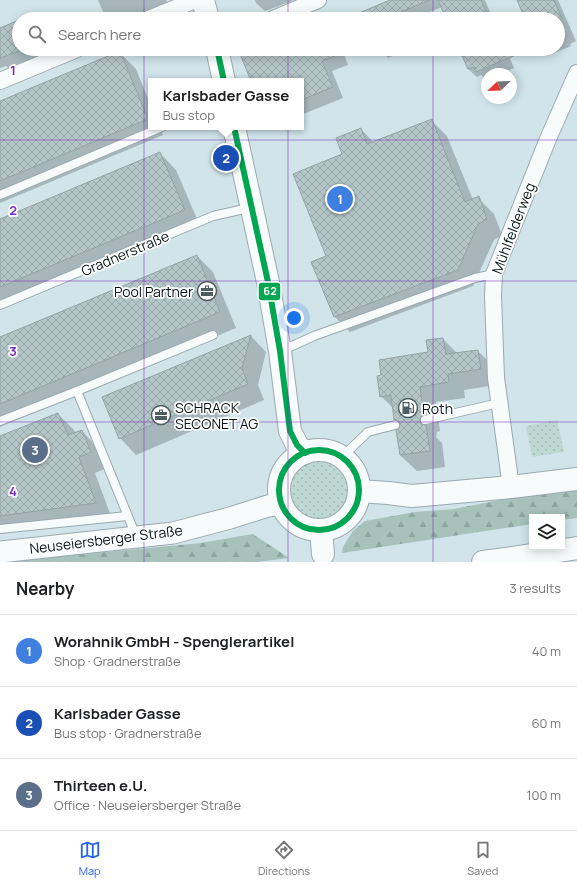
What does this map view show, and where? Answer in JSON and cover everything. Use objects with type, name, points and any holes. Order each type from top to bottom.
[{"type":"main road","points":[[203,0],[206,12]]},
{"type":"main road","points":[[219,56],[223,78]]},
{"type":"main road","points":[[235,130],[268,282],[280,351],[290,431],[297,445],[305,453]]},
{"type":"main road","points":[[324,450],[342,457],[355,472],[359,491],[359,498],[354,510],[346,521],[334,528],[321,530],[307,529],[294,522],[285,511],[280,497],[279,490],[285,470],[297,457],[311,451],[324,450]]},
{"type":"main road","points":[[359,491],[412,496],[577,479]]},
{"type":"main road","points":[[321,530],[323,554]]},
{"type":"main road","points":[[483,562],[506,560],[577,548]]},
{"type":"street","points":[[166,12],[195,0]]},
{"type":"street","points":[[290,12],[318,0]]},
{"type":"street","points":[[0,81],[61,56]]},
{"type":"street","name":"Mühlfelderweg","points":[[511,487],[496,378],[493,296],[494,274],[548,139],[577,73]]},
{"type":"street","name":"Neuseiersberger Straße","points":[[0,552],[173,533],[268,506],[282,504]]},
{"type":"lane","points":[[0,195],[155,130]]},
{"type":"lane","name":"Gradnerstraße","points":[[0,305],[214,216],[240,210],[251,205]]},
{"type":"lane","points":[[280,351],[314,336],[468,280],[494,274]]},
{"type":"lane","points":[[0,421],[213,335]]},
{"type":"lane","points":[[77,391],[136,537]]},
{"type":"lane","points":[[425,420],[500,403]]},
{"type":"lane","points":[[342,457],[368,432],[395,425]]},
{"type":"lane","points":[[0,530],[128,516]]},
{"type":"green space","points":[[557,420],[564,452],[532,457],[526,426]]},
{"type":"green space","points":[[312,461],[324,461],[339,469],[347,484],[347,496],[339,511],[324,519],[312,519],[297,511],[289,496],[289,484],[297,469]]},
{"type":"green space","points":[[577,488],[577,518],[565,520],[565,514],[529,514],[529,524],[342,553],[343,547],[353,531],[365,521],[415,512],[454,509],[525,495]]},
{"type":"green space","points":[[253,534],[289,558],[257,562],[0,562],[201,543]]},
{"type":"building","points":[[390,0],[430,0],[401,12],[362,12]]},
{"type":"building","points":[[438,0],[481,0],[486,12],[443,12]]},
{"type":"building","points":[[517,0],[554,0],[559,12],[522,12]]},
{"type":"building","points":[[12,23],[12,54],[0,58],[0,28]]},
{"type":"building","points":[[108,56],[122,56],[148,119],[0,181],[0,101]]},
{"type":"building","points":[[241,56],[334,56],[322,61],[333,87],[304,99],[304,78],[250,78]]},
{"type":"building","points":[[462,56],[514,56],[485,68],[481,68],[481,70],[476,72],[474,67],[468,69]]},
{"type":"building","points":[[432,119],[465,202],[479,196],[487,219],[478,224],[458,270],[334,317],[311,262],[326,256],[293,174],[342,154],[336,138],[361,128],[367,144]]},
{"type":"building","points":[[160,152],[185,210],[0,287],[0,219]]},
{"type":"building","points":[[197,255],[220,312],[0,404],[0,337]]},
{"type":"building","points":[[251,335],[242,368],[248,384],[119,439],[102,397]]},
{"type":"building","points":[[443,338],[446,354],[478,350],[481,369],[448,374],[449,382],[420,387],[424,415],[421,416],[420,421],[421,424],[426,425],[430,451],[400,455],[396,430],[399,429],[400,424],[399,421],[394,420],[391,395],[380,397],[377,376],[381,375],[379,360],[428,352],[426,340]]},
{"type":"building","points":[[58,413],[68,435],[82,430],[91,452],[79,457],[96,503],[0,516],[0,436]]},
{"type":"transit line","name":"62","points":[[219,56],[223,78]]},
{"type":"transit line","name":"62","points":[[235,130],[268,282],[280,351],[290,431],[297,445],[305,453]]},
{"type":"transit line","name":"62","points":[[319,450],[334,453],[347,462],[356,475],[359,490],[356,505],[347,518],[334,527],[319,530],[304,527],[291,518],[282,505],[279,490],[282,475],[291,462],[304,453],[319,450]]},
{"type":"place","name":"Karlsbader Gasse","points":[[226,158]]},
{"type":"place","name":"Worahnik GmbH - Spenglerartikel","points":[[340,199]]},
{"type":"place","name":"Pool Partner","points":[[207,291]]},
{"type":"place","name":"Roth","points":[[408,408]]},
{"type":"place","name":"SCHRACK SECONET AG","points":[[161,415]]},
{"type":"place","name":"Thirteen e.U.","points":[[35,450]]}]
